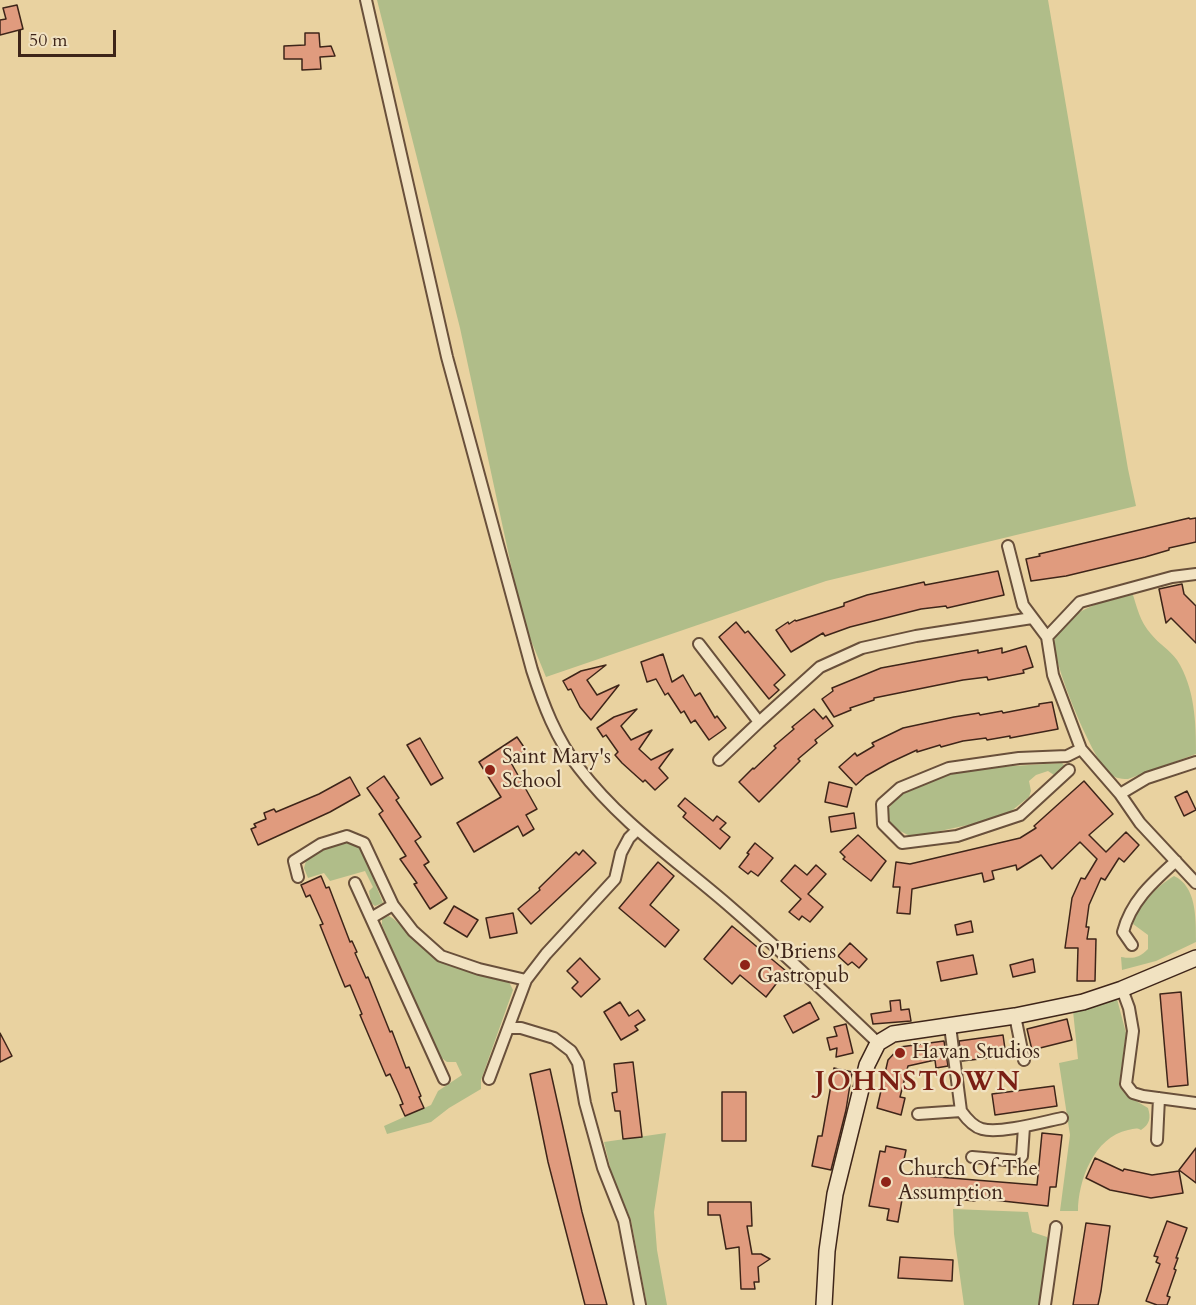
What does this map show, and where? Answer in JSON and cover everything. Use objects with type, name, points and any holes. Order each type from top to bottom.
[{"type":"street","points":[[366,0],[447,357],[544,708],[577,767],[606,801],[637,830],[795,962],[879,1043]]},
{"type":"street","points":[[1008,546],[1023,605],[1047,637],[1053,675],[1081,749],[1120,794],[1140,822],[1196,883]]},
{"type":"street","points":[[1047,637],[1080,602],[1196,574]]},
{"type":"street","points":[[719,760],[820,668],[862,648],[916,636],[1032,618]]},
{"type":"street","points":[[699,644],[759,722]]},
{"type":"street","points":[[1069,771],[1020,816],[957,836],[903,843],[883,824],[882,804],[900,788],[949,768],[1019,758],[1067,756],[1081,749]]},
{"type":"street","points":[[1120,794],[1147,778],[1196,762]]},
{"type":"street","points":[[489,1079],[526,980],[546,954],[615,879],[621,853],[629,838],[637,830]]},
{"type":"street","points":[[298,877],[294,861],[321,844],[347,836],[364,843],[393,905],[413,932],[441,956],[479,969],[526,980]]},
{"type":"street","points":[[1132,945],[1123,932],[1127,916],[1147,887],[1176,861]]},
{"type":"street","points":[[355,883],[444,1079]]},
{"type":"street","points":[[371,918],[393,905]]},
{"type":"street","points":[[824,1305],[827,1251],[835,1194],[867,1065],[879,1043],[893,1034],[1015,1016],[1083,1002],[1196,958]]},
{"type":"street","points":[[1122,988],[1129,1008],[1133,1031],[1126,1084],[1133,1093],[1196,1104]]},
{"type":"street","points":[[1015,1016],[1024,1060]]},
{"type":"street","points":[[950,1026],[961,1111],[968,1121],[982,1129],[1024,1127],[1062,1118]]},
{"type":"street","points":[[508,1028],[521,1028],[554,1038],[572,1051],[579,1063],[585,1103],[603,1168],[624,1221],[640,1305]]},
{"type":"street","points":[[1157,1140],[1159,1098]]},
{"type":"street","points":[[918,1114],[961,1111]]},
{"type":"street","points":[[972,1157],[1018,1161],[1022,1156],[1024,1127]]},
{"type":"street","points":[[1045,1305],[1056,1227]]},
{"type":"green space","points":[[377,0],[1048,0],[1136,506],[826,581],[546,677],[523,621],[460,328]]},
{"type":"green space","points":[[1132,592],[1147,629],[1177,660],[1188,682],[1195,718],[1196,754],[1125,779],[1115,777],[1108,772],[1092,747],[1065,685],[1058,664],[1055,637],[1060,628],[1077,613]]},
{"type":"green space","points":[[1062,763],[1066,767],[1057,777],[1048,771],[1036,775],[1029,781],[1031,791],[1029,797],[1006,815],[991,820],[912,837],[894,828],[887,817],[889,808],[898,796],[948,775],[969,770]]},
{"type":"green space","points":[[347,842],[357,845],[362,850],[383,903],[375,906],[371,903],[369,891],[373,887],[365,871],[330,881],[324,873],[308,878],[304,868],[306,861],[324,850]]},
{"type":"green space","points":[[1174,876],[1187,887],[1191,894],[1195,912],[1196,942],[1156,961],[1122,970],[1121,957],[1136,957],[1148,949],[1148,935],[1133,924],[1136,917],[1144,903],[1155,891]]},
{"type":"green space","points":[[389,916],[432,955],[464,970],[509,982],[513,990],[481,1080],[481,1089],[431,1122],[387,1134],[384,1126],[431,1105],[438,1091],[462,1075],[456,1062],[447,1062],[439,1056],[382,925],[382,918]]},
{"type":"green space","points":[[1117,999],[1126,1033],[1119,1086],[1126,1095],[1148,1108],[1149,1120],[1141,1130],[1136,1128],[1128,1130],[1106,1141],[1090,1162],[1085,1174],[1078,1211],[1060,1211],[1070,1135],[1059,1063],[1078,1059],[1073,1011]]},
{"type":"green space","points":[[666,1133],[654,1212],[657,1250],[667,1305],[647,1305],[631,1220],[612,1175],[604,1142]]},
{"type":"green space","points":[[953,1209],[1028,1212],[1032,1232],[1047,1237],[1050,1250],[1040,1305],[964,1305],[954,1234]]},
{"type":"building","points":[[17,5],[23,29],[0,35],[0,20],[6,19],[3,8]]},
{"type":"building","points":[[305,33],[319,33],[320,47],[331,46],[335,56],[320,57],[321,69],[302,70],[302,59],[284,59],[284,46],[305,45]]},
{"type":"building","points":[[1196,518],[1196,542],[1066,576],[1031,581],[1026,559]]},
{"type":"building","points":[[998,571],[1004,595],[947,608],[946,606],[921,609],[850,627],[825,636],[823,633],[791,652],[776,630],[788,622],[789,624],[795,620],[844,606],[844,603],[867,595],[924,582],[925,585]]},
{"type":"building","points":[[1182,584],[1184,594],[1196,606],[1196,643],[1171,618],[1166,623],[1159,589]]},
{"type":"building","points":[[736,622],[745,633],[748,631],[785,675],[774,685],[779,690],[769,699],[719,637]]},
{"type":"building","points":[[1026,646],[1033,667],[1023,670],[1024,673],[988,680],[987,677],[963,680],[874,698],[874,700],[850,708],[851,710],[834,717],[822,699],[833,691],[832,688],[881,668],[978,650],[978,653],[1002,648],[1002,653]]},
{"type":"building","points":[[663,654],[672,682],[683,675],[695,696],[700,693],[715,718],[717,716],[726,728],[709,740],[695,720],[691,723],[684,711],[681,713],[668,693],[665,695],[656,679],[647,682],[641,662]]},
{"type":"building","points":[[606,665],[587,680],[597,695],[619,685],[591,720],[580,707],[571,689],[568,690],[563,681],[581,671]]},
{"type":"building","points":[[1052,702],[1058,729],[1010,738],[1010,736],[963,741],[917,752],[917,750],[866,776],[856,785],[839,767],[855,753],[857,756],[874,746],[872,743],[903,728],[979,713],[980,715],[1002,711],[1003,713]]},
{"type":"building","points":[[637,709],[621,726],[631,740],[652,730],[639,749],[651,760],[673,749],[659,768],[668,778],[655,790],[622,763],[615,755],[618,752],[606,735],[603,737],[597,728],[614,717]]},
{"type":"building","points":[[814,709],[823,719],[826,716],[833,726],[815,740],[817,743],[798,759],[800,761],[759,802],[739,782],[776,748],[774,746],[794,729],[792,727]]},
{"type":"building","points":[[517,737],[526,750],[510,761],[537,809],[526,815],[534,829],[523,836],[518,826],[474,852],[457,823],[501,797],[479,762]]},
{"type":"building","points":[[420,738],[443,778],[431,785],[407,745]]},
{"type":"building","points":[[384,776],[399,798],[396,800],[421,837],[415,841],[429,862],[424,865],[447,898],[430,909],[414,884],[417,883],[400,859],[406,856],[379,814],[383,811],[367,788]]},
{"type":"building","points":[[350,777],[360,795],[330,812],[258,845],[251,829],[256,827],[254,824],[266,819],[264,813],[274,809],[276,812],[319,794]]},
{"type":"building","points":[[1084,781],[1113,814],[1089,835],[1106,852],[1126,832],[1139,845],[1124,862],[1119,858],[1105,880],[1101,878],[1089,905],[1086,927],[1089,927],[1087,939],[1096,939],[1095,981],[1077,981],[1078,948],[1065,948],[1072,898],[1081,878],[1085,879],[1097,859],[1080,842],[1052,869],[1041,855],[1017,870],[1016,865],[992,871],[994,879],[984,882],[982,873],[912,889],[910,914],[897,913],[900,887],[893,887],[896,862],[910,864],[1020,838],[1036,828],[1034,826]]},
{"type":"building","points":[[829,782],[852,788],[847,807],[825,802]]},
{"type":"building","points":[[1187,791],[1196,810],[1184,816],[1175,797]]},
{"type":"building","points":[[685,798],[713,821],[717,816],[726,823],[720,829],[730,837],[720,849],[683,817],[686,813],[678,806]]},
{"type":"building","points":[[854,813],[856,828],[831,832],[829,817]]},
{"type":"building","points":[[858,835],[886,861],[871,881],[843,859],[845,857],[840,852]]},
{"type":"building","points":[[755,843],[773,858],[758,876],[751,871],[748,874],[739,867]]},
{"type":"building","points":[[583,850],[596,863],[531,924],[518,909],[540,890],[539,888],[576,852],[579,855]]},
{"type":"building","points":[[658,862],[674,876],[650,905],[679,930],[665,947],[619,908]]},
{"type":"building","points":[[795,865],[807,875],[816,865],[826,874],[808,894],[823,907],[810,922],[802,916],[799,920],[789,912],[801,899],[781,881]]},
{"type":"building","points":[[321,876],[326,888],[329,887],[350,942],[352,941],[357,952],[355,953],[366,978],[368,977],[390,1032],[392,1031],[406,1068],[409,1067],[421,1096],[419,1097],[424,1108],[405,1116],[400,1105],[403,1104],[399,1094],[390,1074],[386,1076],[350,985],[345,987],[320,925],[323,924],[310,895],[306,897],[301,885]]},
{"type":"building","points":[[454,906],[478,920],[467,937],[444,923]]},
{"type":"building","points":[[513,913],[517,933],[490,938],[486,918]]},
{"type":"building","points":[[971,921],[973,932],[957,935],[955,925]]},
{"type":"building","name":"O'Briens Gastropub","points":[[732,926],[786,971],[766,997],[740,975],[732,984],[704,959]]},
{"type":"building","points":[[850,943],[867,959],[859,968],[852,962],[848,965],[838,956]]},
{"type":"building","points":[[973,955],[977,974],[941,981],[937,962]]},
{"type":"building","points":[[580,958],[600,979],[581,997],[572,988],[578,982],[567,971]]},
{"type":"building","points":[[1033,959],[1035,972],[1013,977],[1010,965]]},
{"type":"building","points":[[1181,992],[1188,1085],[1168,1087],[1160,994]]},
{"type":"building","points":[[900,1000],[901,1010],[909,1009],[911,1021],[873,1024],[871,1014],[891,1011],[890,1001]]},
{"type":"building","points":[[620,1002],[629,1016],[638,1010],[645,1020],[635,1026],[638,1030],[621,1040],[604,1012]]},
{"type":"building","points":[[810,1002],[819,1019],[793,1033],[784,1016]]},
{"type":"building","points":[[1067,1019],[1072,1040],[1032,1050],[1027,1029]]},
{"type":"building","points":[[846,1024],[853,1053],[836,1057],[837,1048],[830,1050],[827,1038],[837,1036],[834,1027]]},
{"type":"building","points":[[0,1033],[12,1056],[0,1062]]},
{"type":"building","points":[[1003,1035],[1006,1056],[962,1061],[959,1041]]},
{"type":"building","points":[[944,1041],[948,1066],[936,1068],[935,1060],[908,1066],[900,1097],[905,1098],[901,1115],[877,1108],[888,1060],[900,1047]]},
{"type":"building","points":[[633,1062],[642,1137],[623,1139],[620,1111],[615,1111],[612,1093],[617,1092],[614,1064]]},
{"type":"building","points":[[834,1068],[852,1072],[846,1110],[831,1170],[812,1166],[818,1136],[822,1136]]},
{"type":"building","points":[[550,1069],[582,1212],[607,1305],[585,1305],[548,1162],[530,1074]]},
{"type":"building","points":[[1054,1086],[1057,1106],[995,1115],[992,1094]]},
{"type":"building","points":[[722,1092],[746,1092],[746,1141],[722,1141]]},
{"type":"building","points":[[1042,1133],[1062,1135],[1056,1187],[1050,1187],[1048,1206],[975,1198],[975,1201],[903,1194],[898,1222],[887,1220],[889,1209],[869,1206],[880,1151],[885,1152],[886,1146],[906,1150],[901,1174],[1037,1185]]},
{"type":"building","points":[[1196,1148],[1196,1183],[1179,1170]]},
{"type":"building","points":[[1095,1158],[1123,1171],[1124,1169],[1152,1175],[1179,1171],[1183,1193],[1151,1198],[1110,1190],[1086,1178]]},
{"type":"building","points":[[708,1202],[751,1202],[752,1226],[747,1226],[752,1254],[761,1254],[770,1259],[758,1267],[759,1282],[754,1282],[755,1289],[741,1289],[739,1247],[726,1249],[720,1215],[708,1215]]},
{"type":"building","points":[[1167,1221],[1187,1228],[1176,1258],[1178,1258],[1174,1269],[1176,1270],[1167,1296],[1170,1297],[1167,1305],[1157,1305],[1146,1301],[1160,1264],[1156,1262],[1158,1257],[1154,1256]]},
{"type":"building","points":[[1086,1223],[1110,1226],[1101,1291],[1098,1305],[1073,1305]]},
{"type":"building","points":[[900,1257],[953,1260],[952,1281],[898,1278]]},
{"type":"place","name":"Saint Mary's School","points":[[490,770]]},
{"type":"place","name":"O'Briens Gastropub","points":[[745,965]]},
{"type":"place","name":"Havan Studios","points":[[900,1053]]},
{"type":"place","name":"Church Of The Assumption","points":[[886,1182]]},
{"type":"district","name":"JOHNSTOWN","points":[[918,1084]]}]
